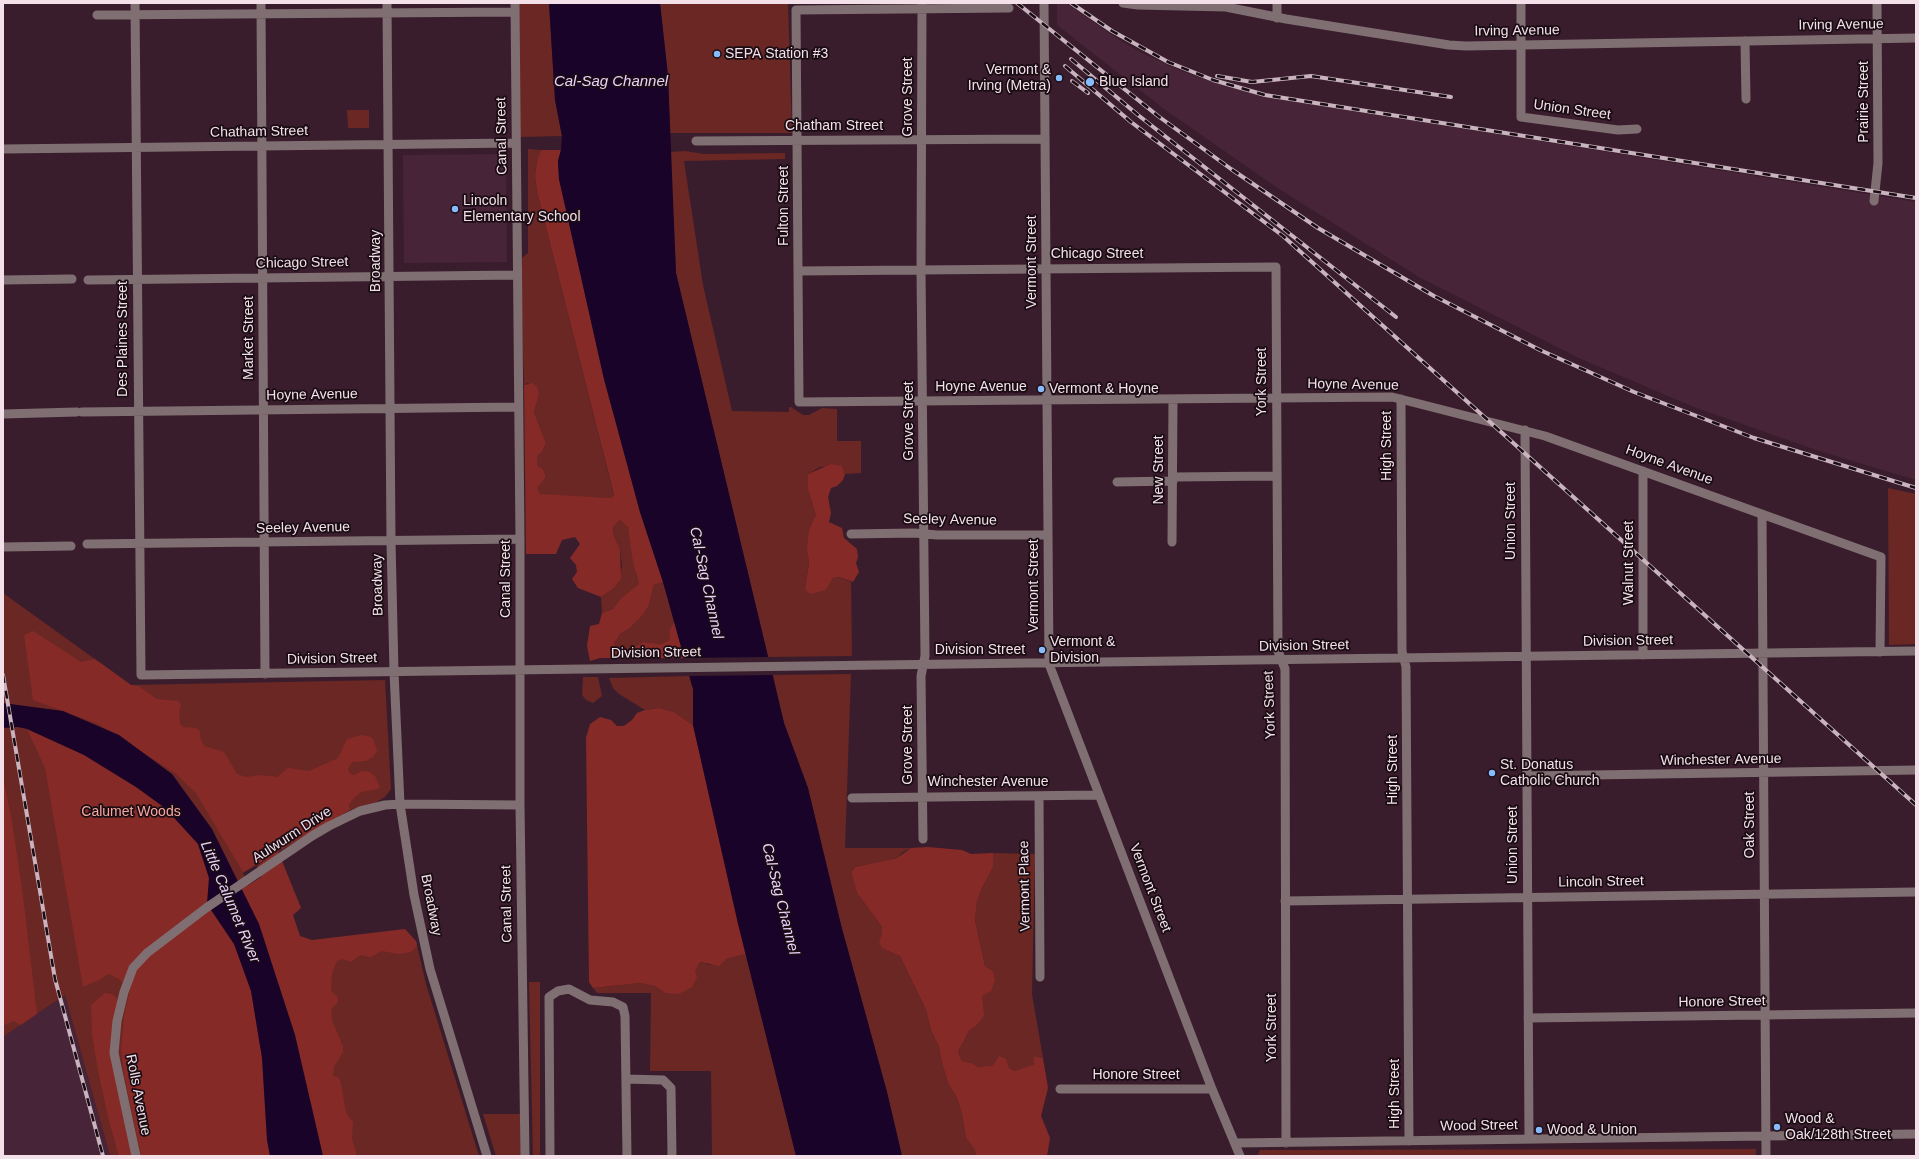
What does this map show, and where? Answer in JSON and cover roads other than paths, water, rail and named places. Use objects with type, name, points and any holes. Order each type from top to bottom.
[{"type":"street","name":"Des Plaines Street","points":[[135,3],[137,147],[137,411],[141,675]]},
{"type":"street","name":"Market Street","points":[[261,3],[265,674]]},
{"type":"street","name":"Broadway","points":[[388,3],[391,540],[394,672],[400,804],[414,895],[430,969],[487,1156]]},
{"type":"street","name":"Vermont Street","points":[[1044,3],[1049,664],[1212,1089],[1240,1156]]},
{"type":"street","name":"Irving Avenue","points":[[1123,3],[1138,5],[1164,4],[1226,7],[1277,18],[1449,45],[1916,38]]},
{"type":"street","points":[[1277,3],[1277,18]]},
{"type":"street","name":"Union Street","points":[[1521,3],[1521,117],[1618,130],[1637,129]]},
{"type":"street","name":"Prairie Street","points":[[1874,201],[1878,163],[1877,3]]},
{"type":"street","points":[[922,6],[1009,8]]},
{"type":"street","name":"Fulton Street","points":[[799,402],[796,10],[922,6]]},
{"type":"street","name":"Grove Street","points":[[922,6],[922,401],[925,656],[921,676],[923,839]]},
{"type":"street","points":[[97,15],[388,13],[515,7]]},
{"type":"street","name":"Canal Street","points":[[515,7],[520,539],[520,805],[525,1156]]},
{"type":"street","points":[[1745,41],[1746,99]]},
{"type":"street","name":"Chatham Street","points":[[696,141],[1045,139]]},
{"type":"street","name":"Chatham Street","points":[[3,149],[516,143]]},
{"type":"street","name":"Chicago Street","points":[[798,271],[1276,267]]},
{"type":"street","name":"York Street","points":[[1276,267],[1278,651],[1285,669],[1286,1143]]},
{"type":"street","name":"Chicago Street","points":[[88,280],[517,275]]},
{"type":"street","points":[[3,280],[72,279]]},
{"type":"street","name":"Hoyne Avenue","points":[[799,402],[1392,397],[1401,399],[1525,430],[1881,557],[1880,652]]},
{"type":"street","name":"New Street","points":[[1172,542],[1173,399]]},
{"type":"street","name":"High Street","points":[[1401,399],[1402,651],[1406,667],[1409,1141]]},
{"type":"street","name":"Hoyne Avenue","points":[[3,414],[518,407]]},
{"type":"street","name":"Union Street","points":[[1525,430],[1529,1139]]},
{"type":"street","name":"Walnut Street","points":[[1643,471],[1643,655]]},
{"type":"street","points":[[1117,482],[1276,476]]},
{"type":"street","name":"Oak Street","points":[[1762,514],[1766,1156]]},
{"type":"street","name":"Seeley Avenue","points":[[851,534],[924,533],[1048,535]]},
{"type":"street","name":"Seeley Avenue","points":[[86,544],[520,539]]},
{"type":"street","points":[[3,547],[70,546]]},
{"type":"street","name":"Division Street","points":[[141,675],[782,665],[1281,661],[1916,651]]},
{"type":"street","name":"Winchester Avenue","points":[[1527,776],[1764,774],[1916,770]]},
{"type":"street","name":"Vermont Place","points":[[1039,796],[1040,977]]},
{"type":"street","name":"Winchester Avenue","points":[[852,798],[1099,796]]},
{"type":"street","name":"Aulwurm Drive","points":[[206,908],[329,826],[367,809],[400,804],[520,805]]},
{"type":"street","name":"Lincoln Street","points":[[1286,901],[1916,892]]},
{"type":"street","name":"Rolls Avenue","points":[[136,1156],[114,1053],[117,1021],[124,992],[133,968],[147,953],[206,908]]},
{"type":"street","points":[[550,1156],[549,997],[558,991],[569,989],[590,1000],[613,1002],[623,1007],[626,1016],[627,1156]]},
{"type":"street","name":"Honore Street","points":[[1528,1018],[1916,1013]]},
{"type":"street","points":[[626,1079],[663,1080],[671,1088],[672,1156]]},
{"type":"street","name":"Honore Street","points":[[1060,1089],[1212,1089]]},
{"type":"street","name":"Wood Street","points":[[1235,1143],[1916,1134]]},
{"type":"water","name":"Cal-Sag Channel","points":[[549,3],[660,3],[668,76],[676,273],[784,723],[808,788],[841,925],[887,1092],[902,1156],[796,1156],[738,924],[693,725],[693,689],[663,582],[640,512],[604,379],[559,179],[558,161],[561,150],[562,136],[555,100]]},
{"type":"water","name":"Little Calumet River","points":[[3,703],[63,711],[119,735],[172,774],[212,829],[259,924],[295,1035],[323,1156],[270,1156],[267,1140],[262,1058],[251,991],[234,944],[207,904],[209,878],[198,844],[165,808],[136,787],[84,755],[27,729],[18,727],[3,728]]},
{"type":"railway","points":[[1017,3],[1158,116],[1231,169],[1318,228],[1434,296],[1540,350],[1634,392],[1754,438],[1916,488]]},
{"type":"railway","points":[[1071,3],[1112,31],[1168,62],[1213,80],[1265,95],[1916,198]]},
{"type":"railway","points":[[1071,59],[1138,115],[1396,317]]},
{"type":"railway","points":[[1065,66],[1131,122],[1283,236],[1916,805]]},
{"type":"railway","points":[[1217,76],[1252,82],[1311,76],[1451,97]]},
{"type":"railway","points":[[1072,81],[1088,93]]},
{"type":"railway","points":[[3,675],[55,979],[103,1156]]},
{"type":"place","name":"SEPA Station #3","points":[[717,54]]},
{"type":"place","name":"Vermont & Irving (Metra)","points":[[1059,78]]},
{"type":"place","name":"Blue Island","points":[[1090,82]]},
{"type":"place","name":"Lincoln Elementary School","points":[[455,209]]},
{"type":"place","name":"Vermont & Hoyne","points":[[1041,389]]},
{"type":"place","name":"Vermont & Division","points":[[1042,650]]},
{"type":"place","name":"St. Donatus Catholic Church","points":[[1492,773]]},
{"type":"place","name":"Wood & Oak/128th Street","points":[[1777,1127]]},
{"type":"place","name":"Wood & Union","points":[[1539,1130]]},
{"type":"park label","name":"Calumet Woods","points":[[131,812]]}]
